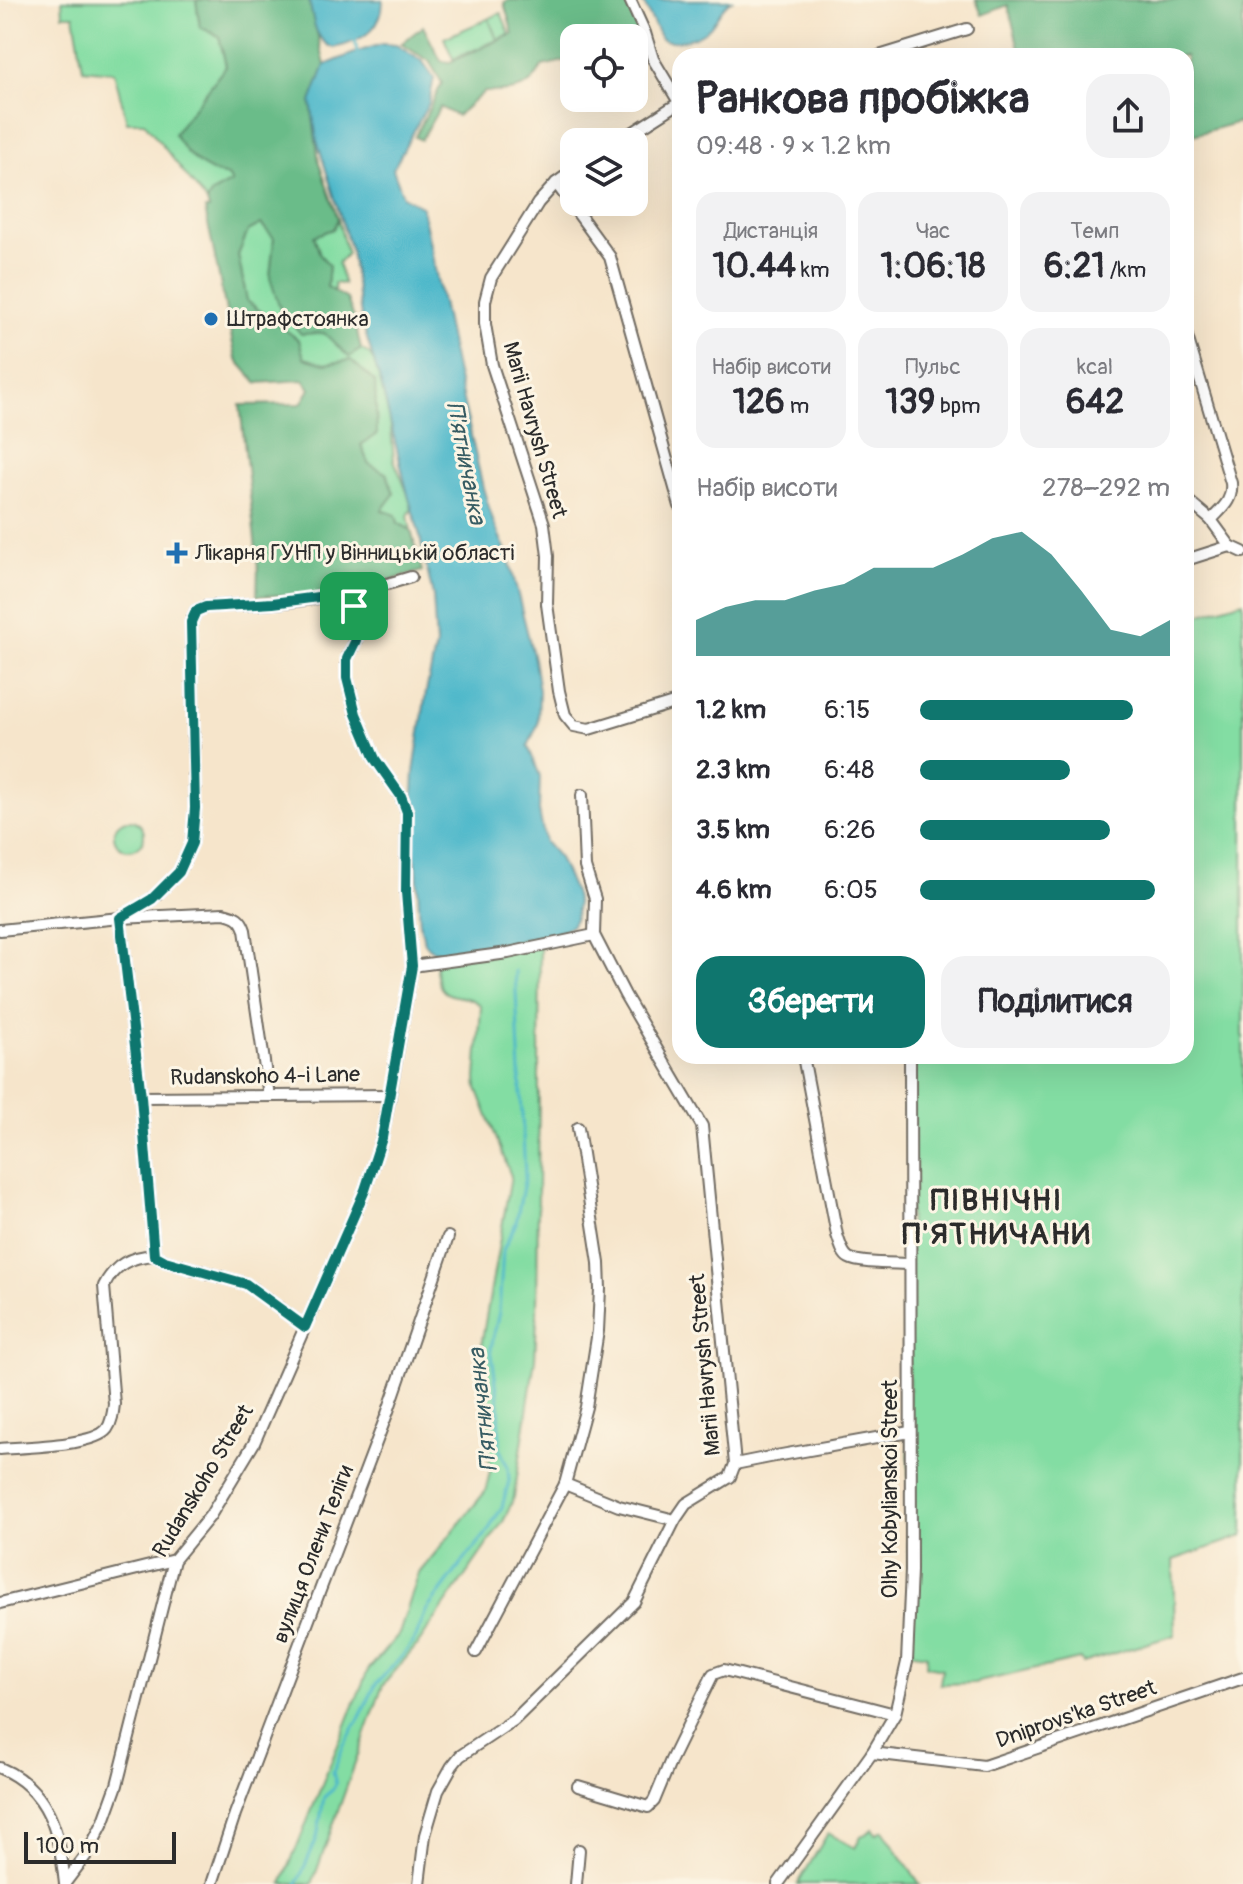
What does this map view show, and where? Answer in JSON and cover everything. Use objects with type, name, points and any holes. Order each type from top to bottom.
[{"type":"street","points":[[630,0],[653,59],[672,91]]},
{"type":"street","points":[[905,48],[967,29]]},
{"type":"street","points":[[641,128],[672,109]]},
{"type":"street","name":"Marii Havrysh Street","points":[[560,180],[538,203],[491,278],[485,301],[485,324],[492,365],[544,524],[548,556],[547,604],[559,691],[565,715],[574,726],[589,729],[672,703]]},
{"type":"street","points":[[556,183],[610,257],[672,478]]},
{"type":"street","points":[[1194,360],[1231,483],[1229,500],[1211,520]]},
{"type":"street","points":[[1194,506],[1211,520],[1230,546],[1243,552]]},
{"type":"street","points":[[1194,557],[1230,546]]},
{"type":"street","points":[[120,918],[152,899],[179,872],[192,843],[195,808],[191,622],[196,611],[206,607],[273,603],[348,593],[411,577]]},
{"type":"street","name":"Rudanskoho Street","points":[[65,1884],[87,1854],[104,1821],[117,1785],[174,1560],[210,1516],[254,1443],[365,1190],[382,1138],[412,966],[406,892],[407,812],[401,796],[375,759],[356,714],[347,678],[347,659],[356,640],[358,623],[348,593]]},
{"type":"street","name":"Marii Havrysh Street","points":[[419,1884],[425,1835],[438,1791],[452,1766],[460,1756],[514,1720],[634,1602],[686,1504],[730,1477],[735,1464],[702,1126],[625,995],[594,935],[595,899],[585,867],[582,795]]},
{"type":"street","points":[[0,930],[120,918],[224,913],[236,916],[242,921],[269,1096]]},
{"type":"street","points":[[120,918],[141,1097],[154,1255]]},
{"type":"street","points":[[412,966],[508,953],[594,935]]},
{"type":"street","points":[[805,1064],[841,1248],[847,1257],[857,1261],[910,1264]]},
{"type":"street","name":"Olhy Kobylianskoi Street","points":[[778,1884],[872,1753],[895,1714],[908,1656],[911,1571],[910,1064]]},
{"type":"street","name":"Rudanskoho 4-i Lane","points":[[141,1097],[390,1095]]},
{"type":"street","points":[[476,1652],[565,1484],[586,1407],[598,1331],[600,1289],[599,1263],[578,1128]]},
{"type":"street","name":"вулиця Олени Теліги","points":[[212,1884],[235,1814],[387,1414],[448,1237]]},
{"type":"street","points":[[0,1449],[86,1441],[108,1428],[114,1404],[104,1286],[110,1274],[125,1262],[154,1255],[165,1261],[246,1284],[305,1327]]},
{"type":"street","points":[[735,1464],[910,1432]]},
{"type":"street","points":[[565,1484],[619,1506],[675,1520]]},
{"type":"street","points":[[0,1603],[174,1560]]},
{"type":"street","points":[[578,1786],[648,1807],[654,1801],[713,1674],[724,1670],[895,1714]]},
{"type":"street","name":"Dniprovs'ka Street","points":[[872,1753],[984,1766],[1243,1678]]},
{"type":"street","points":[[0,1768],[24,1781],[44,1804],[58,1836],[65,1884]]},
{"type":"street","points":[[576,1884],[579,1850]]},
{"type":"green space","points":[[62,0],[196,0],[200,27],[219,36],[226,66],[174,134],[233,182],[212,193],[207,202],[144,122],[127,122],[114,72],[83,69],[74,15],[63,15]]},
{"type":"green space","points":[[196,0],[309,0],[325,65],[311,102],[319,163],[338,219],[333,229],[314,236],[320,255],[329,265],[327,287],[347,299],[361,349],[349,357],[324,333],[301,334],[280,309],[270,278],[274,238],[261,224],[248,231],[238,255],[247,301],[299,340],[304,358],[325,364],[351,360],[375,382],[377,434],[361,445],[368,463],[387,474],[394,494],[382,510],[396,515],[398,523],[411,530],[422,571],[371,586],[315,594],[257,596],[258,568],[240,405],[301,404],[310,389],[304,380],[257,383],[236,359],[205,209],[209,209],[207,202],[212,193],[232,182],[228,176],[196,161],[174,134],[226,66],[219,36],[200,27]]},
{"type":"green space","points":[[509,0],[630,0],[641,24],[560,24],[560,62],[542,66],[532,81],[518,89],[484,92],[457,116],[440,107],[421,140],[415,137],[442,83],[429,61],[401,44],[423,26],[441,61],[450,62],[513,34],[504,3]]},
{"type":"green space","points":[[976,0],[1243,0],[1243,131],[1239,122],[1194,135],[1194,48],[1019,48],[1008,5],[982,15]]},
{"type":"green space","points":[[501,13],[510,34],[498,39],[489,20],[497,40],[453,59],[444,38]]},
{"type":"green space","points":[[338,219],[347,254],[338,263],[344,284],[334,283],[335,291],[327,287],[329,265],[320,255],[314,235],[333,229]]},
{"type":"green space","points":[[261,224],[274,238],[270,278],[349,357],[361,349],[369,354],[386,378],[394,460],[413,506],[408,516],[411,530],[398,523],[395,515],[382,510],[394,493],[387,474],[368,463],[361,444],[351,360],[325,364],[304,358],[299,340],[247,301],[238,255],[248,231]]},
{"type":"green space","points":[[1243,601],[1243,1536],[1173,1560],[1175,1635],[1082,1663],[1080,1659],[974,1683],[940,1684],[942,1669],[926,1666],[927,1655],[908,1652],[910,1064],[1194,1064],[1194,616]]},
{"type":"green space","points":[[129,820],[140,824],[144,835],[140,846],[129,850],[118,846],[114,835],[118,824]]},
{"type":"green space","points":[[567,928],[567,941],[540,947],[537,1318],[535,1359],[514,1497],[504,1520],[418,1644],[383,1685],[312,1884],[282,1884],[368,1670],[399,1634],[419,1573],[485,1492],[490,1472],[482,1340],[511,1176],[477,1088],[481,1007],[477,1002],[444,991],[437,979],[435,952],[441,954]]},
{"type":"green space","points":[[873,1829],[876,1834],[883,1830],[920,1884],[798,1884],[828,1833],[855,1848],[861,1837]]},
{"type":"water","points":[[309,0],[383,0],[379,19],[369,33],[334,48],[318,34]]},
{"type":"water","points":[[642,0],[732,0],[707,30],[681,41],[667,41],[661,39]]},
{"type":"water","points":[[382,44],[396,45],[423,62],[434,78],[429,103],[393,169],[403,196],[422,207],[483,488],[508,555],[534,659],[539,691],[538,724],[528,746],[540,776],[539,811],[545,842],[559,858],[577,903],[571,926],[557,933],[441,954],[425,943],[420,926],[411,832],[414,772],[436,645],[433,596],[382,388],[362,322],[351,251],[317,141],[311,102],[325,65]]},
{"type":"waterway","name":"П'ятничанка","points":[[355,38],[357,54]]},
{"type":"waterway","name":"П'ятничанка","points":[[297,1884],[317,1838],[324,1797],[336,1784],[333,1772],[376,1684],[405,1653],[416,1637],[426,1611],[486,1534],[502,1507],[509,1481],[508,1467],[500,1450],[499,1405],[491,1348],[499,1312],[503,1250],[516,1223],[525,1176],[515,971]]},
{"type":"place","name":"Штрафстоянка","points":[[211,319]]},
{"type":"place","name":"Лікарня ГУНП у Вінницькій області","points":[[177,553]]},
{"type":"district","name":"ПІВНІЧНІ П'ЯТНИЧАНИ","points":[[997,1217]]},
{"type":"route","points":[[348,593],[354,606],[358,623],[356,640],[347,659],[347,678],[356,714],[375,759],[401,796],[407,812],[406,892],[412,966],[382,1138],[365,1190],[305,1327],[246,1284],[165,1261],[154,1255],[141,1097],[120,918],[152,899],[179,872],[192,843],[195,808],[191,622],[196,611],[206,607],[273,603],[348,593]]}]
